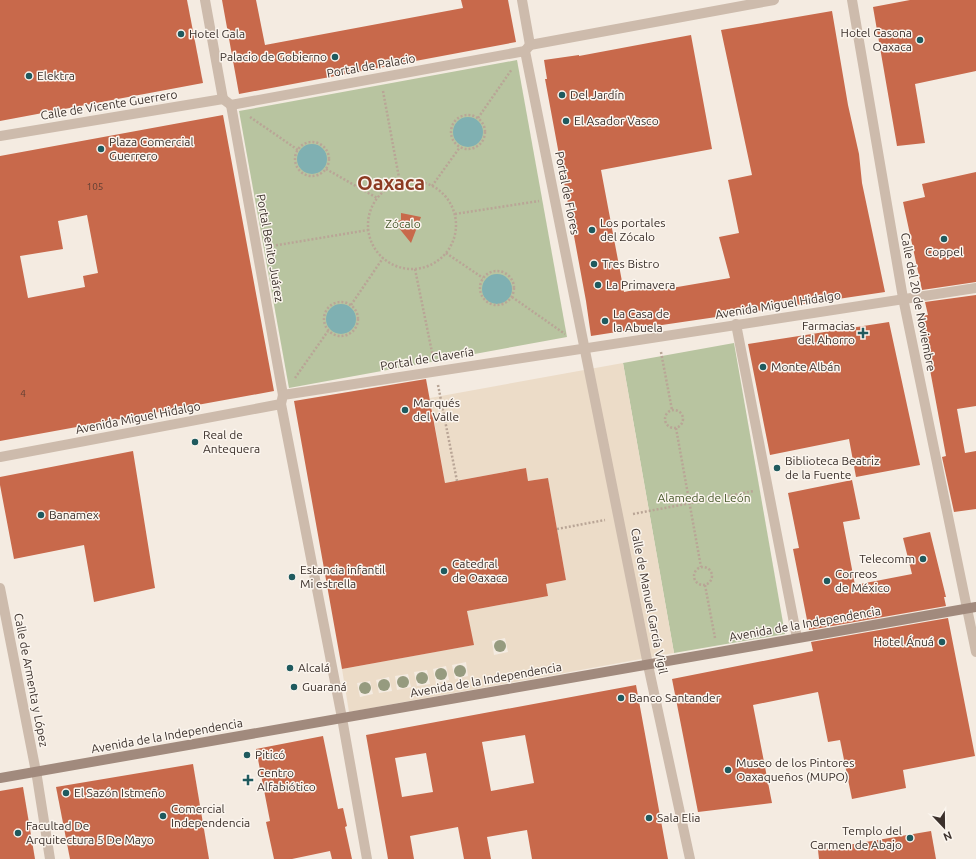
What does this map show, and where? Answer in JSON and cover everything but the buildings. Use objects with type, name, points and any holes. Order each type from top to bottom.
[{"type":"main road","name":"Avenida de la Independencia","points":[[0,778],[36,774],[342,718],[970,608]]},
{"type":"street","name":"Portal Benito Juárez","points":[[205,0],[257,249],[282,400],[367,859]]},
{"type":"street","name":"Portal de Flores","points":[[522,0],[528,48],[555,199],[585,348]]},
{"type":"street","name":"Portal de Palacio","points":[[227,102],[380,77],[774,0]]},
{"type":"street","name":"Calle del 20 de Noviembre","points":[[852,0],[903,298],[970,608],[976,652]]},
{"type":"street","name":"Calle de Vicente Guerrero","points":[[0,136],[227,102]]},
{"type":"street","name":"Avenida Miguel Hidalgo","points":[[585,348],[976,288]]},
{"type":"street","points":[[736,324],[797,638]]},
{"type":"street","name":"Portal de Clavería","points":[[282,400],[585,348]]},
{"type":"street","name":"Calle de Manuel García Vigil","points":[[585,348],[648,665],[690,859]]},
{"type":"street","name":"Avenida Miguel Hidalgo","points":[[0,457],[282,400]]},
{"type":"street","name":"Calle de Armenta y López","points":[[0,588],[36,774],[50,859]]},
{"type":"path","points":[[478,118],[528,48]]},
{"type":"path","points":[[380,77],[400,183]]},
{"type":"path","points":[[227,102],[298,150]]},
{"type":"path","points":[[468,115],[478,118],[484,127],[484,137],[482,142],[474,148],[460,148],[451,138],[450,133],[453,122],[457,118],[468,115]]},
{"type":"path","points":[[312,142],[323,146],[328,154],[329,160],[326,170],[318,176],[312,177],[302,174],[298,170],[295,160],[298,150],[307,143],[312,142]]},
{"type":"path","points":[[432,186],[460,148]]},
{"type":"path","points":[[326,170],[377,198]]},
{"type":"path","points":[[411,181],[422,182],[432,186],[442,193],[450,202],[455,214],[456,227],[453,241],[446,253],[427,267],[404,269],[392,265],[375,250],[370,240],[368,219],[371,208],[377,198],[387,189],[400,183],[411,181]]},
{"type":"path","points":[[455,214],[555,199]]},
{"type":"path","points":[[257,249],[368,230]]},
{"type":"path","points":[[446,253],[483,278]]},
{"type":"path","points":[[351,305],[383,258]]},
{"type":"path","points":[[497,271],[507,274],[514,283],[512,297],[502,305],[497,306],[487,303],[480,294],[480,284],[483,278],[491,272],[497,271]]},
{"type":"path","points":[[512,297],[585,348]]},
{"type":"path","points":[[336,302],[351,305],[357,312],[358,317],[354,330],[341,336],[332,334],[328,331],[325,327],[323,317],[328,308],[336,302]]},
{"type":"path","points":[[282,400],[328,331]]},
{"type":"path","points":[[658,337],[672,410]]},
{"type":"path","points":[[672,410],[680,412],[683,417],[682,423],[676,428],[672,428],[667,425],[664,419],[667,413],[672,410]]},
{"type":"path","points":[[676,428],[701,567]]},
{"type":"path","points":[[557,529],[768,488]]},
{"type":"path","points":[[698,567],[701,567],[707,568],[711,572],[712,576],[710,581],[705,585],[699,584],[694,577],[694,572],[698,567]]},
{"type":"path","points":[[705,585],[717,653]]},
{"type":"green space","name":"Zócalo","points":[[517,60],[567,337],[289,388],[239,111]]},
{"type":"green space","name":"Alameda de León","points":[[734,343],[785,634],[674,653],[623,363]]},
{"type":"shaded area","points":[[623,363],[674,653],[349,712],[342,669],[473,645],[467,611],[548,596],[546,584],[566,580],[548,478],[528,481],[526,468],[445,483],[430,398]],"holes":[[[505,638],[508,652],[494,655],[492,641]],[[466,662],[468,676],[455,679],[452,665]],[[446,666],[449,680],[436,683],[433,669]],[[427,670],[430,684],[417,686],[414,672]],[[408,674],[411,687],[397,690],[395,676]],[[389,677],[392,691],[379,693],[376,680]],[[370,681],[373,694],[360,697],[357,683]]]},
{"type":"water","points":[[468,117],[478,122],[483,132],[478,142],[468,147],[458,142],[453,132],[458,122]]},
{"type":"water","points":[[312,144],[322,149],[327,159],[322,169],[312,174],[302,169],[297,159],[302,149]]},
{"type":"water","points":[[497,274],[507,279],[512,289],[507,299],[497,304],[487,299],[482,289],[487,279]]},
{"type":"water","points":[[341,304],[351,309],[356,319],[351,329],[341,334],[331,329],[326,319],[331,309]]},
{"type":"place","name":"Hotel Gala","points":[[181,34]]},
{"type":"place","name":"Hotel Casona Oaxaca","points":[[920,40]]},
{"type":"place","name":"Palacio de Gobierno","points":[[335,57]]},
{"type":"place","name":"Elektra","points":[[29,76]]},
{"type":"place","name":"Del Jardín","points":[[562,95]]},
{"type":"place","name":"El Asador Vasco","points":[[566,121]]},
{"type":"place","name":"Plaza Comercial Guerrero","points":[[101,149]]},
{"type":"place","name":"Los portales del Zócalo","points":[[592,230]]},
{"type":"place","name":"Coppel","points":[[944,239]]},
{"type":"place","name":"Tres Bistro","points":[[594,264]]},
{"type":"place","name":"La Primavera","points":[[598,285]]},
{"type":"place","name":"La Casa de la Abuela","points":[[605,321]]},
{"type":"place","name":"Farmacias del Ahorro","points":[[863,333]]},
{"type":"place","name":"Monte Albán","points":[[763,367]]},
{"type":"place","name":"Marqués del Valle","points":[[405,410]]},
{"type":"place","name":"Real de Antequera","points":[[195,442]]},
{"type":"place","name":"Biblioteca Beatriz de la Fuente","points":[[777,468]]},
{"type":"place","name":"Banamex","points":[[41,515]]},
{"type":"place","name":"Telecomm","points":[[923,559]]},
{"type":"place","name":"Catedral de Oaxaca","points":[[444,571]]},
{"type":"place","name":"Estancia infantil Mi estrella","points":[[292,577]]},
{"type":"place","name":"Correos de México","points":[[827,581]]},
{"type":"place","name":"Hotel Ánuá","points":[[942,642]]},
{"type":"place","name":"Alcalá","points":[[290,668]]},
{"type":"place","name":"Guaraná","points":[[294,687]]},
{"type":"place","name":"Banco Santander","points":[[621,698]]},
{"type":"place","name":"Piticó","points":[[247,755]]},
{"type":"place","name":"Museo de los Pintores Oaxaqueños (MUPO)","points":[[728,770]]},
{"type":"place","name":"Centro Alfabiótico","points":[[248,780]]},
{"type":"place","name":"El Sazón Istmeño","points":[[66,793]]},
{"type":"place","name":"Comercial Independencia","points":[[163,816]]},
{"type":"place","name":"Sala Elia","points":[[649,818]]},
{"type":"place","name":"Facultad De Arquitectura 5 De Mayo","points":[[18,833]]},
{"type":"place","name":"Templo del Carmen de Abajo","points":[[910,838]]},
{"type":"district","name":"Oaxaca","points":[[391,183]]}]
